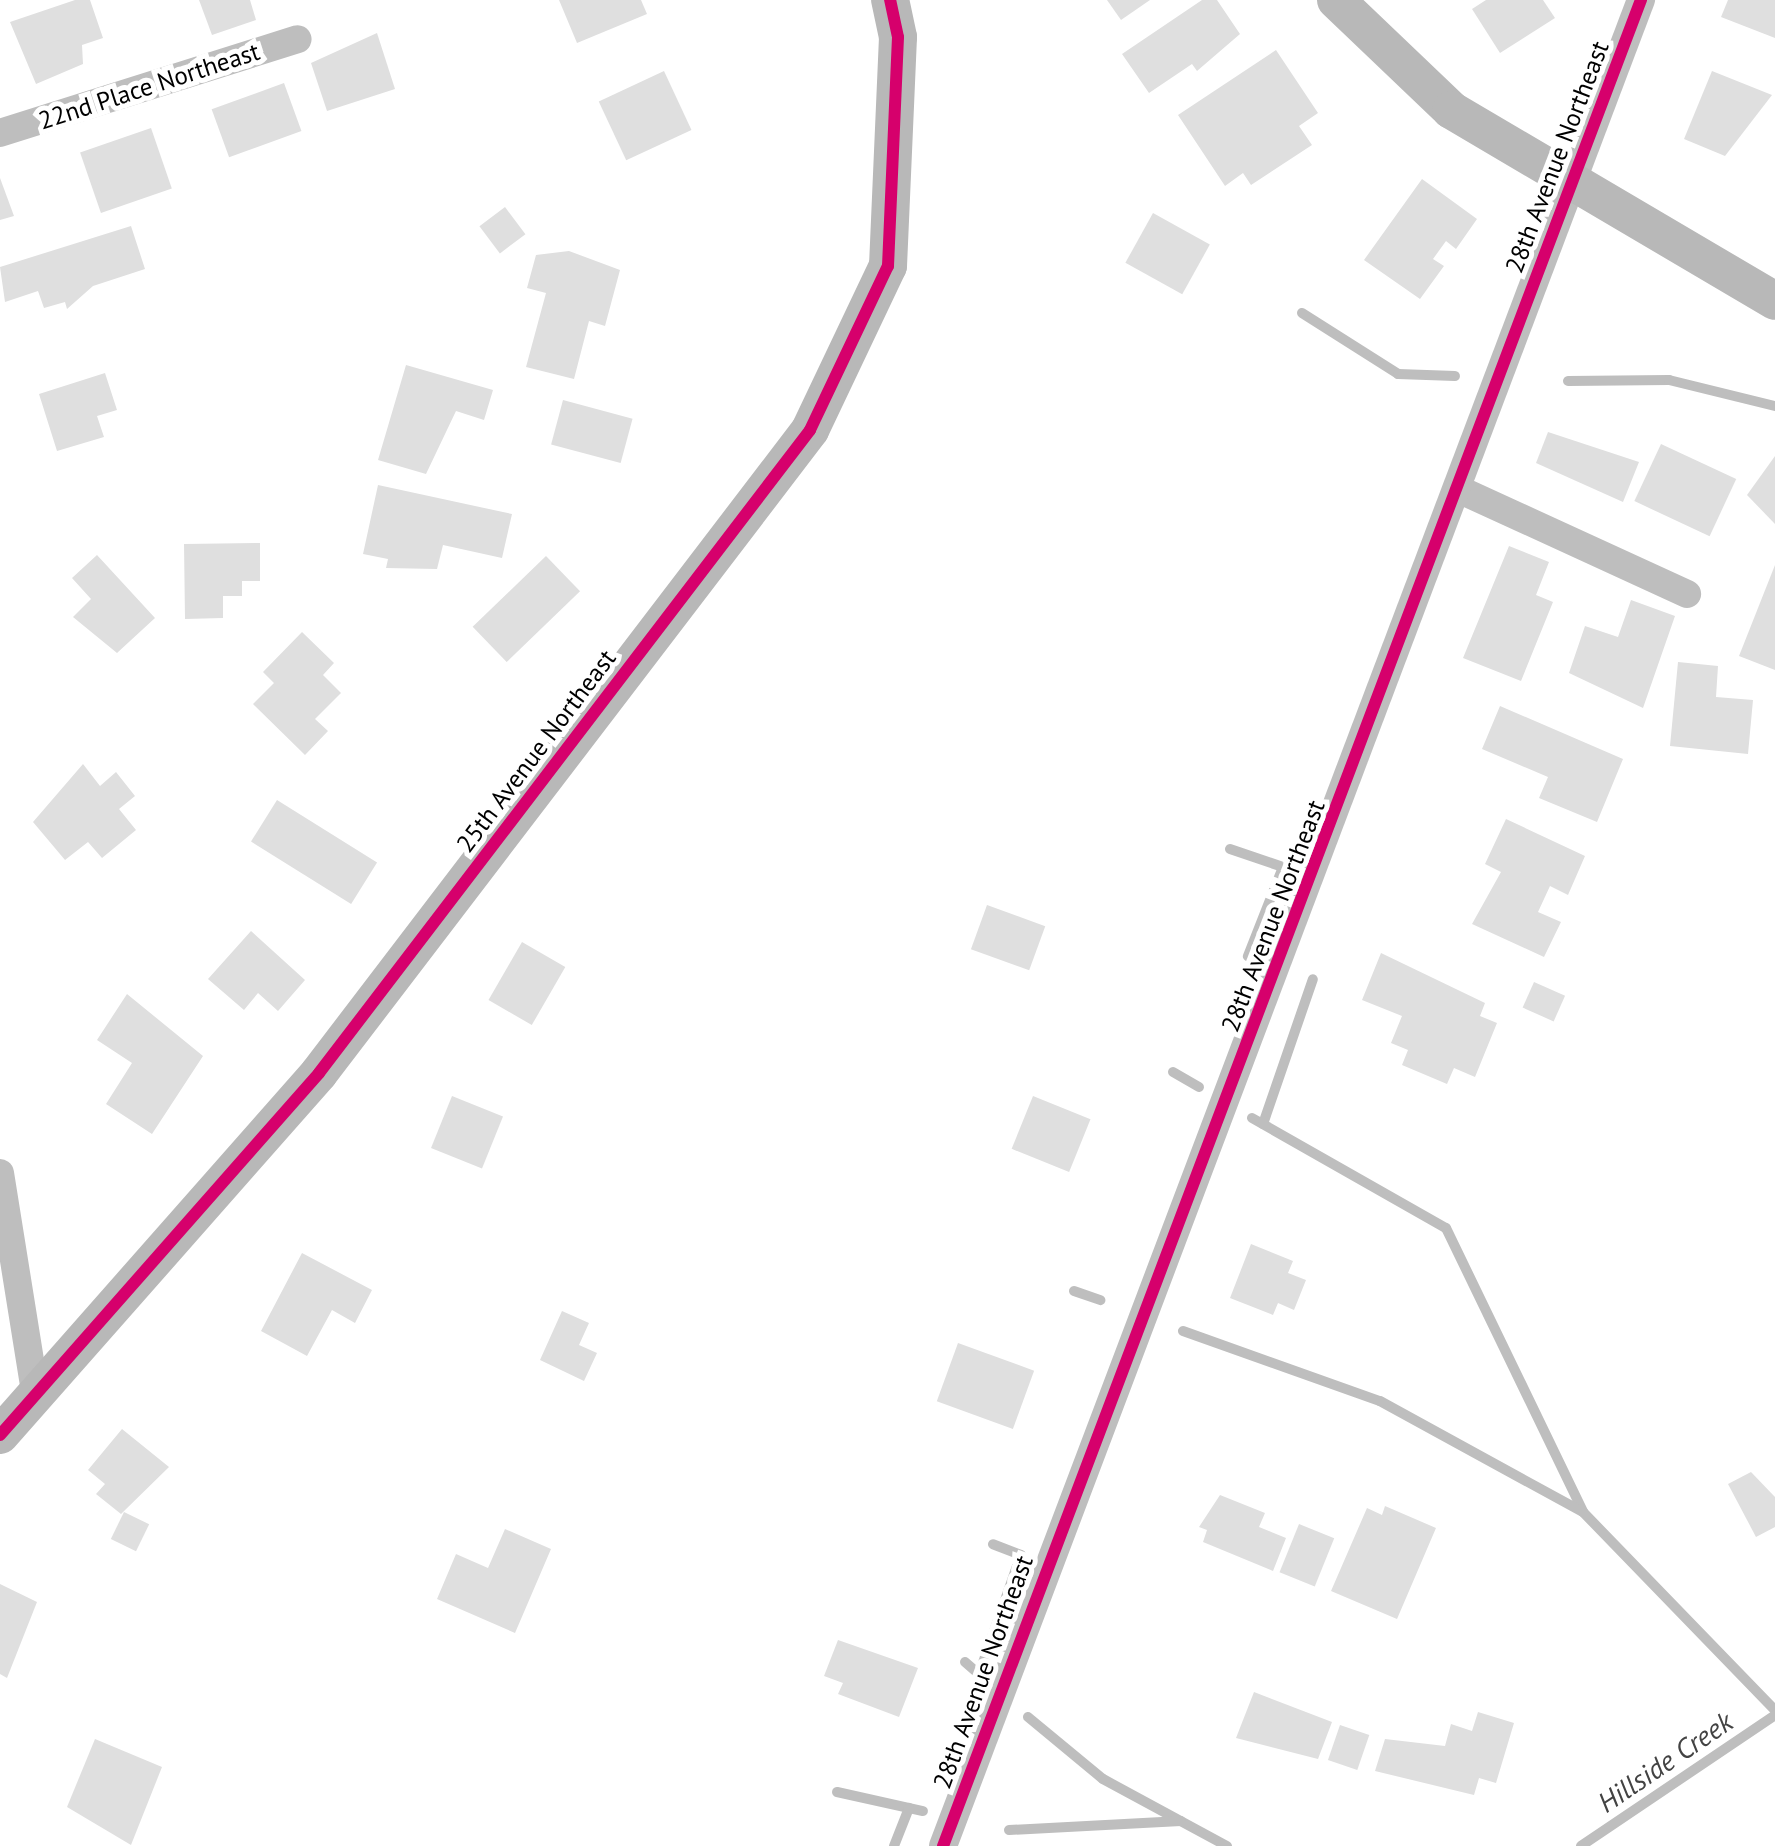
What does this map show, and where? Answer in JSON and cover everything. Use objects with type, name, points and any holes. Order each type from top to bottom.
[{"type":"street","name":"25th Avenue Northeast","points":[[0,1436],[319,1073],[810,430],[888,266],[898,36],[890,0]]},
{"type":"street","points":[[1336,0],[1451,110],[1570,185],[1775,301]]},
{"type":"street","name":"28th Avenue Northeast","points":[[942,1846],[1642,0]]},
{"type":"street","name":"22nd Place Northeast","points":[[0,133],[298,39]]},
{"type":"street","points":[[1458,489],[1687,594]]},
{"type":"street","points":[[0,1173],[36,1397]]},
{"type":"building","points":[[75,0],[90,0],[103,38],[82,45],[83,64],[36,84],[10,22]]},
{"type":"building","points":[[199,0],[250,0],[256,20],[212,35]]},
{"type":"building","points":[[559,0],[641,0],[647,14],[577,43]]},
{"type":"building","points":[[1107,0],[1150,0],[1121,20]]},
{"type":"building","points":[[1202,0],[1217,0],[1240,34],[1197,71],[1192,64],[1149,93],[1122,54]]},
{"type":"building","points":[[1486,0],[1543,0],[1555,18],[1500,53],[1472,9]]},
{"type":"building","points":[[1728,0],[1775,0],[1775,38],[1721,17]]},
{"type":"building","points":[[377,33],[395,89],[327,111],[311,63]]},
{"type":"building","points":[[1276,50],[1318,113],[1299,126],[1312,145],[1251,185],[1243,173],[1225,186],[1178,115]]},
{"type":"building","points":[[664,71],[691,130],[626,160],[599,101]]},
{"type":"building","points":[[1712,71],[1772,95],[1725,156],[1684,139]]},
{"type":"building","points":[[284,83],[301,131],[229,157],[212,109]]},
{"type":"building","points":[[151,128],[172,189],[101,213],[80,152]]},
{"type":"building","points":[[0,178],[14,216],[0,220]]},
{"type":"building","points":[[1422,179],[1477,219],[1456,249],[1446,241],[1433,259],[1444,266],[1420,299],[1364,260]]},
{"type":"building","points":[[505,207],[525,234],[500,253],[479,226]]},
{"type":"building","points":[[1153,213],[1210,245],[1182,294],[1125,263]]},
{"type":"building","points":[[131,226],[145,269],[93,286],[67,309],[65,302],[44,308],[38,291],[5,302],[0,267]]},
{"type":"building","points":[[569,251],[620,270],[605,326],[589,321],[574,379],[526,367],[546,293],[527,288],[536,255]]},
{"type":"building","points":[[406,365],[493,390],[484,420],[456,411],[426,474],[378,460]]},
{"type":"building","points":[[105,373],[117,410],[97,416],[104,437],[57,451],[39,394]]},
{"type":"building","points":[[563,400],[633,419],[621,463],[551,444]]},
{"type":"building","points":[[1548,432],[1639,462],[1623,502],[1536,463]]},
{"type":"building","points":[[1661,444],[1736,479],[1710,536],[1634,501]]},
{"type":"building","points":[[1775,456],[1775,524],[1747,495]]},
{"type":"building","points":[[378,485],[512,514],[502,558],[443,545],[437,569],[386,568],[388,559],[363,554]]},
{"type":"building","points":[[260,543],[260,581],[242,581],[242,596],[223,596],[223,618],[185,619],[184,544]]},
{"type":"building","points":[[1509,546],[1549,562],[1536,595],[1553,602],[1521,681],[1463,658]]},
{"type":"building","points":[[97,555],[155,618],[117,653],[73,617],[91,599],[72,578]]},
{"type":"building","points":[[546,556],[580,591],[507,662],[473,627]]},
{"type":"building","points":[[1775,565],[1775,670],[1739,656]]},
{"type":"building","points":[[1631,600],[1675,616],[1643,708],[1569,673],[1585,626],[1618,637]]},
{"type":"building","points":[[302,632],[334,663],[323,675],[341,693],[315,719],[328,731],[305,755],[253,704],[274,683],[263,672]]},
{"type":"building","points":[[1678,662],[1718,666],[1716,697],[1753,700],[1748,754],[1670,746]]},
{"type":"building","points":[[1500,706],[1623,759],[1597,822],[1539,798],[1548,777],[1482,749]]},
{"type":"building","points":[[83,764],[100,786],[116,772],[135,796],[119,809],[136,830],[102,858],[88,842],[65,860],[33,822]]},
{"type":"building","points":[[277,800],[377,863],[351,904],[251,842]]},
{"type":"building","points":[[1506,819],[1585,856],[1568,895],[1550,886],[1538,912],[1561,922],[1544,957],[1472,924],[1501,872],[1485,864]]},
{"type":"building","points":[[987,905],[1045,926],[1029,970],[971,949]]},
{"type":"building","points":[[251,931],[305,980],[278,1011],[258,993],[244,1010],[208,979]]},
{"type":"building","points":[[522,942],[565,967],[532,1025],[488,1000]]},
{"type":"building","points":[[1381,953],[1485,1003],[1480,1016],[1497,1023],[1475,1077],[1454,1068],[1447,1084],[1402,1065],[1408,1050],[1391,1043],[1402,1016],[1362,1000]]},
{"type":"building","points":[[1534,982],[1565,996],[1554,1021],[1523,1008]]},
{"type":"building","points":[[127,994],[203,1056],[152,1134],[106,1104],[132,1063],[97,1040]]},
{"type":"building","points":[[452,1096],[503,1117],[482,1169],[431,1148]]},
{"type":"building","points":[[1033,1096],[1090,1119],[1069,1172],[1012,1149]]},
{"type":"building","points":[[1251,1244],[1293,1261],[1288,1273],[1306,1280],[1294,1310],[1278,1303],[1273,1315],[1230,1298]]},
{"type":"building","points":[[302,1253],[372,1290],[355,1323],[332,1310],[307,1356],[261,1331]]},
{"type":"building","points":[[562,1311],[589,1323],[579,1345],[597,1353],[584,1381],[540,1360]]},
{"type":"building","points":[[958,1343],[1034,1371],[1013,1429],[937,1401]]},
{"type":"building","points":[[122,1429],[169,1467],[121,1514],[96,1494],[105,1484],[88,1470]]},
{"type":"building","points":[[1751,1472],[1775,1497],[1775,1527],[1756,1537],[1728,1484]]},
{"type":"building","points":[[1220,1495],[1265,1513],[1259,1527],[1286,1538],[1273,1571],[1203,1542],[1207,1530],[1199,1527]]},
{"type":"building","points":[[1385,1506],[1436,1528],[1397,1619],[1331,1591],[1367,1508],[1382,1515]]},
{"type":"building","points":[[124,1512],[149,1524],[136,1551],[111,1539]]},
{"type":"building","points":[[1299,1524],[1334,1538],[1315,1586],[1280,1572]]},
{"type":"building","points":[[505,1529],[551,1549],[515,1633],[437,1599],[456,1554],[488,1568]]},
{"type":"building","points":[[0,1584],[37,1602],[7,1678],[0,1674]]},
{"type":"building","points":[[838,1640],[918,1668],[899,1717],[838,1694],[843,1683],[824,1676]]},
{"type":"building","points":[[1254,1692],[1332,1722],[1318,1759],[1236,1738]]},
{"type":"building","points":[[1478,1712],[1514,1723],[1496,1783],[1479,1778],[1474,1795],[1375,1771],[1385,1739],[1445,1746],[1451,1724],[1472,1731]]},
{"type":"building","points":[[1340,1725],[1369,1735],[1357,1770],[1328,1760]]},
{"type":"building","points":[[95,1739],[162,1767],[131,1845],[67,1807]]},
{"type":"waterway","points":[[1302,313],[1398,374],[1455,376]]},
{"type":"waterway","points":[[1568,381],[1669,380],[1775,406]]},
{"type":"waterway","points":[[1230,849],[1283,867],[1248,956]]},
{"type":"waterway","points":[[1263,1124],[1313,979]]},
{"type":"waterway","points":[[1173,1072],[1199,1087]]},
{"type":"waterway","points":[[1252,1118],[1446,1228],[1583,1512]]},
{"type":"waterway","points":[[1074,1291],[1100,1300]]},
{"type":"waterway","points":[[1183,1331],[1380,1401],[1583,1512],[1775,1710]]},
{"type":"waterway","points":[[965,1662],[979,1674],[1021,1555],[993,1544]]},
{"type":"waterway","name":"Hillside Creek","points":[[1581,1846],[1775,1715]]},
{"type":"waterway","name":"Hillside Creek","points":[[1028,1717],[1103,1779],[1227,1846]]},
{"type":"waterway","points":[[837,1792],[923,1811]]},
{"type":"waterway","name":"Hillside Creek","points":[[894,1846],[909,1808]]},
{"type":"waterway","points":[[1009,1830],[1181,1821]]},
{"type":"cycle path","points":[[0,1435],[319,1073],[810,430],[888,266],[898,37],[890,0]]},
{"type":"cycle path","points":[[943,1846],[1641,0]]}]
